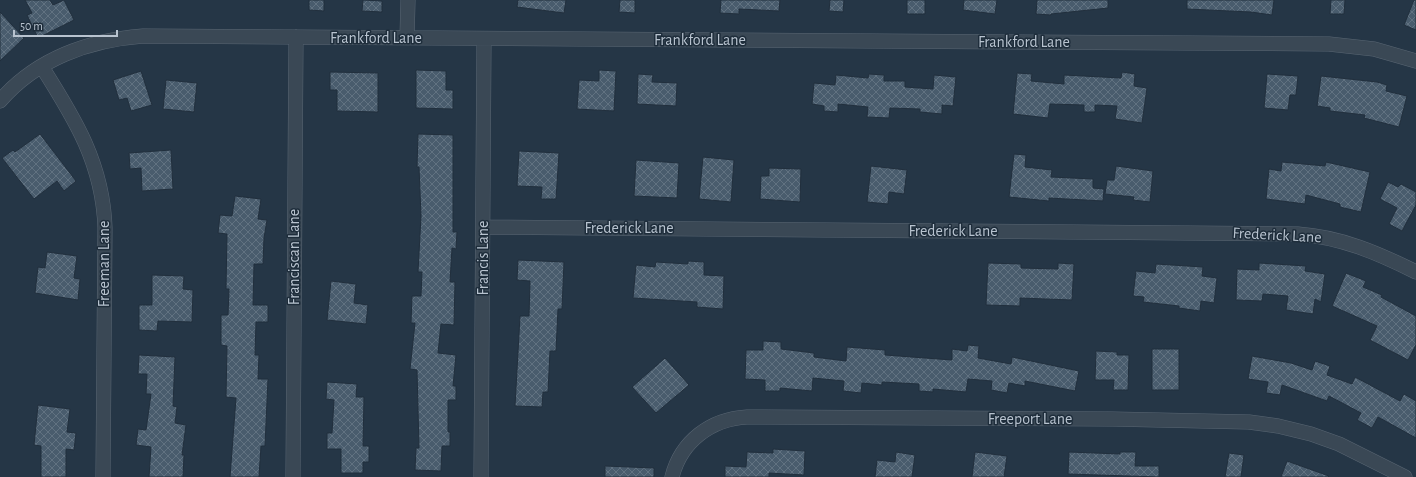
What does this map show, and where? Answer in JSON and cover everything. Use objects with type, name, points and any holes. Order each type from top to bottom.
[{"type":"street","points":[[407,38],[408,0]]},
{"type":"street","name":"Frankford Lane","points":[[0,101],[14,86],[42,66],[72,51],[114,38],[143,36],[1329,44],[1374,49],[1416,61]]},
{"type":"street","name":"Franciscan Lane","points":[[293,477],[296,37]]},
{"type":"street","name":"Francis Lane","points":[[481,477],[484,39]]},
{"type":"street","name":"Freeman Lane","points":[[42,66],[73,116],[86,141],[103,199],[105,228],[103,477]]},
{"type":"street","name":"Frederick Lane","points":[[483,227],[1298,234],[1323,237],[1361,246],[1416,272]]},
{"type":"street","name":"Freeport Lane","points":[[672,477],[682,453],[697,436],[716,423],[747,417],[1104,419],[1249,422],[1278,426],[1311,434],[1346,447],[1405,477]]},
{"type":"building","points":[[25,0],[50,0],[53,5],[64,0],[74,20],[38,38],[27,15],[32,13]]},
{"type":"building","points":[[309,0],[324,0],[324,11],[309,10]]},
{"type":"building","points":[[363,0],[382,1],[382,12],[362,11]]},
{"type":"building","points":[[518,0],[566,0],[564,13],[517,7]]},
{"type":"building","points":[[620,0],[635,0],[635,13],[619,12]]},
{"type":"building","points":[[721,0],[780,0],[779,11],[739,9],[739,14],[720,13]]},
{"type":"building","points":[[830,0],[844,0],[843,12],[829,11]]},
{"type":"building","points":[[907,0],[925,0],[925,14],[907,14]]},
{"type":"building","points":[[964,0],[997,0],[995,14],[963,10]]},
{"type":"building","points":[[1037,0],[1108,0],[1108,8],[1051,15],[1036,14]]},
{"type":"building","points":[[1187,0],[1274,0],[1272,15],[1251,12],[1187,9]]},
{"type":"building","points":[[1331,0],[1345,0],[1344,14],[1330,14]]},
{"type":"building","points":[[1414,0],[1416,0],[1416,30],[1404,25]]},
{"type":"building","points":[[0,12],[24,38],[0,61]]},
{"type":"building","points":[[416,70],[446,71],[446,90],[453,90],[453,109],[416,108]]},
{"type":"building","points":[[599,70],[616,71],[614,111],[577,109],[579,80],[599,81]]},
{"type":"building","points":[[141,71],[152,105],[131,111],[127,98],[119,100],[113,80]]},
{"type":"building","points":[[330,72],[378,73],[378,112],[337,111],[337,90],[330,90]]},
{"type":"building","points":[[1122,72],[1135,74],[1134,86],[1147,88],[1142,123],[1115,119],[1117,106],[1095,105],[1095,112],[1084,112],[1084,105],[1050,104],[1048,118],[1013,114],[1017,73],[1032,74],[1031,81],[1064,84],[1064,75],[1121,78]]},
{"type":"building","points":[[638,74],[653,75],[652,82],[677,83],[676,106],[637,104]]},
{"type":"building","points":[[869,74],[884,75],[884,81],[905,81],[905,87],[933,89],[934,75],[956,77],[953,106],[942,105],[942,114],[920,112],[920,109],[890,108],[889,118],[867,117],[868,107],[838,104],[838,112],[824,111],[824,106],[812,104],[814,83],[835,85],[836,75],[868,78]]},
{"type":"building","points":[[1267,74],[1298,76],[1296,95],[1290,95],[1288,110],[1264,108]]},
{"type":"building","points":[[1321,76],[1377,82],[1387,85],[1386,91],[1407,96],[1399,127],[1364,118],[1365,115],[1330,111],[1330,108],[1317,106]]},
{"type":"building","points":[[166,80],[197,83],[194,112],[163,109]]},
{"type":"building","points":[[40,134],[76,181],[64,191],[57,181],[34,199],[2,158],[13,150],[15,152]]},
{"type":"building","points":[[418,134],[453,135],[453,232],[457,232],[456,249],[452,248],[450,282],[455,282],[454,325],[441,324],[438,353],[456,355],[453,386],[456,386],[456,400],[448,400],[448,432],[450,432],[450,446],[442,446],[441,471],[415,470],[416,448],[419,448],[417,370],[410,369],[415,323],[411,323],[412,296],[421,296],[422,272],[418,272],[421,216],[419,167],[417,167]]},
{"type":"building","points":[[171,150],[173,189],[142,191],[141,168],[130,169],[129,153]]},
{"type":"building","points":[[519,151],[559,153],[556,199],[541,199],[542,187],[517,186]]},
{"type":"building","points":[[1014,154],[1026,155],[1025,167],[1052,170],[1051,177],[1093,179],[1093,188],[1104,189],[1103,201],[1049,198],[1049,201],[1009,197]]},
{"type":"building","points":[[703,157],[734,160],[731,202],[699,199]]},
{"type":"building","points":[[636,160],[679,163],[677,198],[634,196]]},
{"type":"building","points":[[1282,162],[1325,166],[1326,162],[1370,172],[1361,212],[1340,207],[1340,204],[1306,195],[1305,204],[1266,199],[1269,169],[1281,171]]},
{"type":"building","points":[[871,166],[907,170],[904,194],[889,192],[888,204],[867,202]]},
{"type":"building","points":[[1116,166],[1153,171],[1150,202],[1133,200],[1134,197],[1105,194],[1107,180],[1114,180]]},
{"type":"building","points":[[769,168],[801,169],[800,202],[760,199],[761,176],[769,176]]},
{"type":"building","points":[[1388,182],[1398,187],[1401,184],[1416,192],[1416,205],[1402,231],[1389,224],[1397,208],[1380,199]]},
{"type":"building","points":[[235,196],[261,199],[258,219],[267,220],[264,238],[263,264],[254,264],[253,305],[268,305],[268,322],[256,322],[255,355],[259,355],[258,379],[268,379],[265,446],[261,446],[259,477],[230,477],[236,398],[226,397],[227,346],[221,345],[221,315],[228,315],[229,289],[226,289],[227,234],[218,233],[220,215],[232,216]]},
{"type":"building","points":[[47,252],[77,256],[74,278],[80,279],[78,300],[35,293],[38,267],[45,268]]},
{"type":"building","points":[[518,260],[564,262],[562,309],[558,309],[556,351],[550,351],[548,392],[543,392],[542,407],[515,406],[520,316],[529,316],[530,281],[517,280]]},
{"type":"building","points":[[688,261],[704,262],[704,275],[724,276],[723,309],[697,307],[697,302],[633,298],[636,265],[655,267],[656,262],[688,264]]},
{"type":"building","points":[[988,263],[1021,264],[1021,268],[1058,269],[1058,263],[1074,264],[1072,300],[1020,298],[1020,306],[986,305]]},
{"type":"building","points":[[1259,263],[1306,266],[1305,271],[1325,274],[1321,302],[1315,299],[1313,314],[1286,310],[1288,296],[1263,294],[1262,301],[1236,300],[1237,269],[1259,270]]},
{"type":"building","points":[[1156,264],[1203,267],[1202,276],[1217,278],[1214,303],[1201,301],[1200,311],[1179,308],[1179,306],[1143,302],[1144,297],[1133,296],[1136,271],[1155,273]]},
{"type":"building","points":[[1346,273],[1366,281],[1363,287],[1382,295],[1381,297],[1416,316],[1416,345],[1408,360],[1370,340],[1377,326],[1332,306]]},
{"type":"building","points":[[152,275],[184,276],[183,289],[193,290],[192,322],[158,321],[157,331],[139,330],[139,305],[152,305]]},
{"type":"building","points":[[331,281],[356,284],[354,303],[368,305],[366,324],[327,320]]},
{"type":"building","points":[[763,341],[781,342],[781,349],[814,353],[814,357],[846,361],[847,347],[885,350],[885,355],[952,360],[952,349],[967,351],[968,345],[979,346],[978,358],[1011,364],[1012,357],[1079,371],[1075,391],[1025,381],[1025,386],[1009,383],[1007,393],[991,390],[992,381],[968,379],[966,392],[933,389],[933,392],[919,391],[919,384],[882,382],[882,385],[862,383],[861,393],[843,391],[844,381],[813,378],[812,391],[780,388],[780,391],[765,391],[765,380],[745,379],[746,350],[763,350]]},
{"type":"building","points":[[1152,349],[1179,349],[1179,390],[1152,390]]},
{"type":"building","points":[[1096,351],[1117,352],[1117,355],[1129,355],[1128,390],[1113,390],[1114,380],[1095,380]]},
{"type":"building","points":[[139,355],[175,357],[173,406],[177,407],[175,423],[186,425],[182,455],[184,455],[183,477],[149,477],[151,447],[136,445],[138,429],[146,430],[151,394],[146,394],[147,374],[138,374]]},
{"type":"building","points":[[1252,356],[1291,363],[1312,370],[1315,361],[1330,366],[1327,375],[1352,384],[1355,377],[1400,401],[1404,394],[1416,401],[1416,438],[1378,417],[1372,428],[1357,420],[1361,413],[1329,396],[1327,401],[1282,385],[1280,395],[1266,393],[1268,382],[1248,379]]},
{"type":"building","points":[[665,358],[689,385],[656,413],[632,387]]},
{"type":"building","points":[[327,382],[357,384],[356,397],[364,397],[363,446],[369,446],[369,462],[363,462],[363,473],[341,473],[341,449],[327,449],[327,433],[332,433],[334,400],[326,399]]},
{"type":"building","points":[[38,405],[70,409],[67,432],[76,433],[74,450],[66,449],[66,477],[41,477],[41,446],[34,445]]},
{"type":"building","points":[[773,449],[805,451],[804,475],[769,473],[769,477],[725,477],[725,466],[746,467],[747,452],[773,453]]},
{"type":"building","points":[[896,452],[915,455],[912,477],[875,477],[877,460],[895,462]]},
{"type":"building","points":[[975,452],[1007,456],[1004,477],[972,477]]},
{"type":"building","points":[[1069,452],[1120,454],[1120,452],[1136,452],[1135,466],[1159,466],[1159,477],[1068,474]]},
{"type":"building","points":[[1229,453],[1244,455],[1241,477],[1225,477]]},
{"type":"building","points":[[1287,461],[1329,476],[1281,477]]},
{"type":"building","points":[[605,466],[654,468],[654,477],[605,477]]}]
